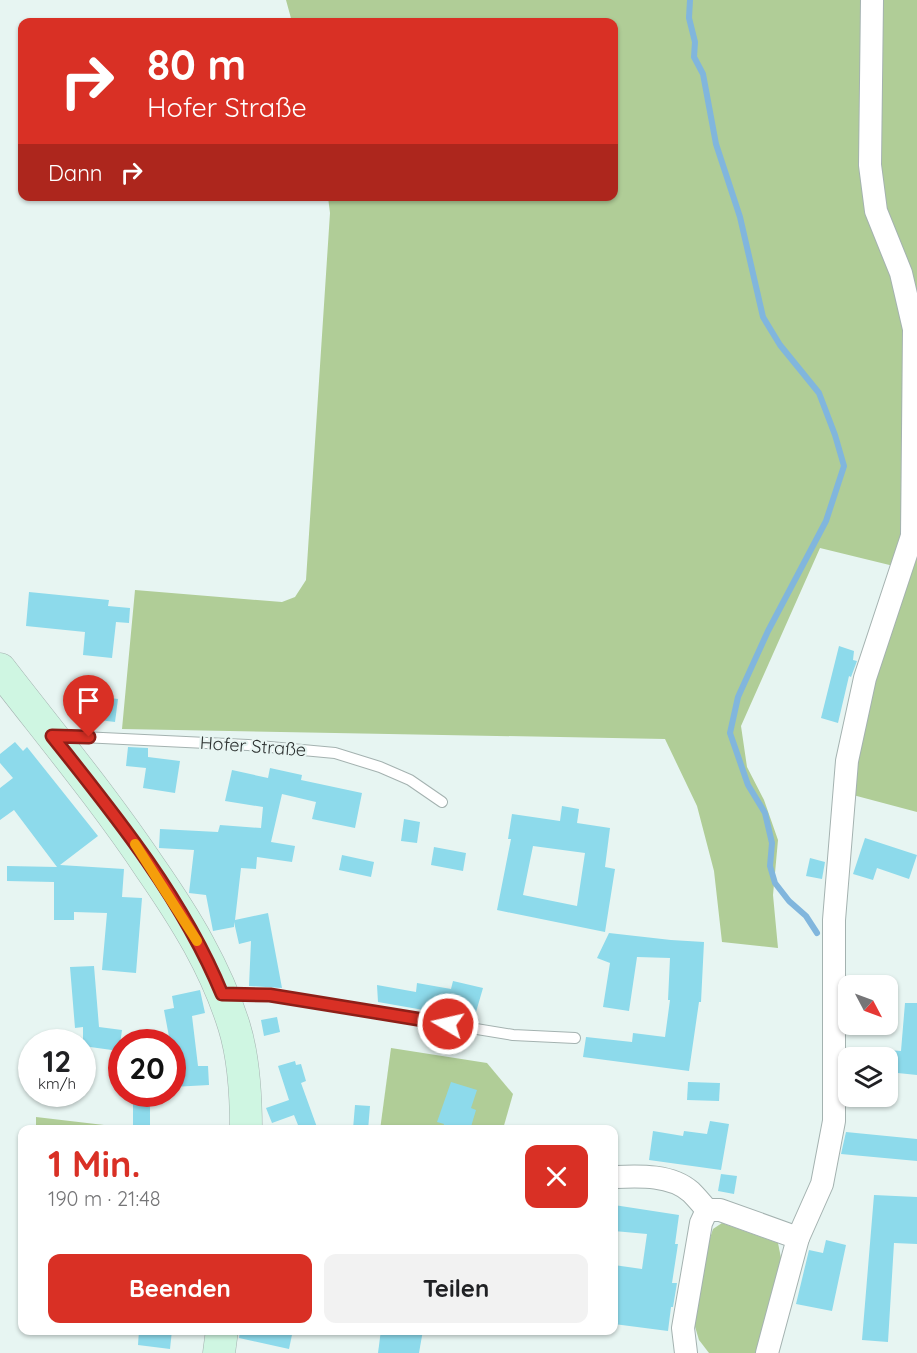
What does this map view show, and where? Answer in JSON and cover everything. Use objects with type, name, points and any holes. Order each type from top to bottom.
[{"type":"main road","points":[[0,669],[124,829],[170,897],[206,957],[234,1028],[246,1094],[246,1125]]},
{"type":"main road","points":[[219,1353],[221,1335]]},
{"type":"street","points":[[767,1353],[798,1238],[822,1184],[834,1120],[834,920],[847,761],[865,678],[912,536],[914,329],[901,273],[876,211],[870,165],[872,0]]},
{"type":"street","points":[[618,1177],[646,1176],[675,1183],[689,1191],[707,1210],[720,1210],[798,1238]]},
{"type":"street","points":[[687,1353],[683,1328],[701,1223],[707,1210]]},
{"type":"lane","name":"Hofer Straße","points":[[52,736],[248,745],[335,753],[380,767],[410,780],[442,802]]},
{"type":"lane","points":[[222,994],[270,995],[513,1035],[575,1038]]},
{"type":"green space","points":[[286,0],[917,0],[917,812],[853,795],[858,746],[879,664],[910,570],[820,548],[741,726],[747,767],[764,800],[778,840],[773,895],[778,948],[722,942],[714,871],[697,806],[665,739],[122,729],[135,590],[282,602],[295,597],[306,580],[330,213],[328,201],[618,201],[618,18],[291,18]]},
{"type":"green space","points":[[391,1048],[487,1063],[513,1094],[504,1125],[381,1125]]},
{"type":"green space","points":[[36,1117],[104,1125],[36,1125]]},
{"type":"green space","points":[[722,1223],[778,1243],[781,1258],[757,1353],[709,1353],[699,1340],[693,1320],[706,1250],[713,1229]]},
{"type":"building","points":[[29,592],[109,600],[108,606],[130,608],[129,623],[116,622],[112,658],[83,655],[85,632],[26,626]]},
{"type":"building","points":[[839,646],[854,651],[853,660],[857,661],[851,677],[849,676],[838,723],[821,718]]},
{"type":"building","points":[[102,697],[118,699],[115,722],[99,720]]},
{"type":"building","points":[[15,742],[23,751],[27,747],[98,836],[60,865],[124,869],[122,897],[142,898],[136,973],[102,970],[107,913],[74,912],[74,920],[54,920],[54,882],[7,881],[7,866],[57,867],[14,810],[0,820],[0,788],[13,778],[0,763],[0,754]]},
{"type":"building","points":[[128,747],[148,748],[148,757],[180,761],[175,793],[143,788],[146,768],[126,766]]},
{"type":"building","points":[[270,768],[302,775],[301,780],[362,793],[355,828],[312,819],[316,802],[282,794],[271,842],[295,846],[292,862],[257,857],[256,869],[241,868],[235,920],[268,913],[282,988],[249,986],[251,941],[239,944],[234,922],[234,927],[213,931],[206,895],[189,893],[194,850],[159,848],[160,829],[218,832],[220,825],[261,828],[263,807],[225,801],[232,770],[268,778]]},
{"type":"building","points":[[562,806],[579,809],[577,823],[610,828],[605,867],[615,869],[605,932],[497,910],[511,839],[508,839],[512,814],[560,821]],"holes":[[[533,846],[585,853],[577,906],[523,895]]]},
{"type":"building","points":[[404,819],[420,822],[417,843],[401,841]]},
{"type":"building","points":[[865,838],[917,855],[909,879],[877,868],[873,880],[853,874]]},
{"type":"building","points":[[434,847],[466,853],[463,871],[431,865]]},
{"type":"building","points":[[342,855],[374,862],[371,877],[339,870]]},
{"type":"building","points":[[810,858],[825,862],[822,879],[806,876]]},
{"type":"building","points":[[609,933],[704,942],[701,1002],[699,1002],[689,1071],[583,1057],[586,1037],[632,1042],[633,1033],[665,1037],[670,1000],[668,1000],[670,958],[637,957],[629,1011],[603,1007],[610,963],[597,958]]},
{"type":"building","points":[[94,966],[99,1027],[114,1029],[108,1029],[108,1049],[96,1048],[96,1029],[75,1028],[70,967]]},
{"type":"building","points":[[453,981],[483,988],[476,1012],[437,1002],[435,1012],[378,1002],[377,985],[416,992],[417,983],[451,989]]},
{"type":"building","points":[[200,990],[205,1013],[192,1016],[198,1066],[208,1066],[209,1085],[186,1086],[186,1029],[168,1029],[164,1010],[174,1008],[172,996]]},
{"type":"building","points":[[905,1003],[917,1003],[917,1075],[898,1073],[898,1051],[901,1051]]},
{"type":"building","points":[[277,1017],[280,1032],[264,1036],[261,1020]]},
{"type":"building","points":[[295,1061],[296,1065],[301,1064],[306,1081],[301,1083],[316,1125],[298,1125],[294,1115],[272,1123],[266,1108],[289,1100],[278,1066]]},
{"type":"building","points":[[451,1082],[477,1090],[471,1108],[476,1110],[472,1125],[444,1125],[437,1122]]},
{"type":"building","points":[[688,1082],[720,1083],[719,1101],[687,1100]]},
{"type":"building","points":[[355,1105],[370,1106],[368,1125],[353,1125]]},
{"type":"building","points":[[133,1107],[150,1107],[150,1125],[133,1125]]},
{"type":"building","points":[[710,1121],[729,1124],[721,1170],[649,1160],[653,1131],[683,1136],[684,1131],[707,1134]]},
{"type":"building","points":[[846,1132],[917,1139],[917,1161],[841,1154]]},
{"type":"building","points":[[721,1174],[737,1176],[734,1194],[718,1191]]},
{"type":"building","points":[[874,1195],[917,1197],[917,1244],[894,1243],[888,1342],[862,1340]]},
{"type":"building","points":[[618,1206],[679,1215],[675,1244],[678,1244],[672,1283],[677,1283],[668,1331],[618,1325],[618,1266],[642,1269],[647,1234],[618,1231]]},
{"type":"building","points":[[826,1240],[846,1245],[832,1311],[796,1304],[809,1250],[823,1253]]},
{"type":"building","points":[[139,1335],[171,1335],[170,1349],[138,1345]]},
{"type":"building","points":[[239,1335],[292,1335],[289,1349],[239,1338]]},
{"type":"building","points":[[380,1335],[422,1335],[419,1353],[378,1353]]},
{"type":"waterway","points":[[690,0],[689,18],[695,42],[694,57],[703,74],[716,144],[740,217],[763,317],[780,345],[819,393],[844,466],[826,521],[768,631],[738,697],[730,733],[748,785],[765,813],[772,843],[770,866],[775,883],[789,901],[806,916],[817,933]]},
{"type":"slow traffic","points":[[135,844],[197,941]]},
{"type":"route","points":[[89,737],[52,736],[124,829],[170,897],[206,957],[222,994],[270,995],[448,1024]]}]
